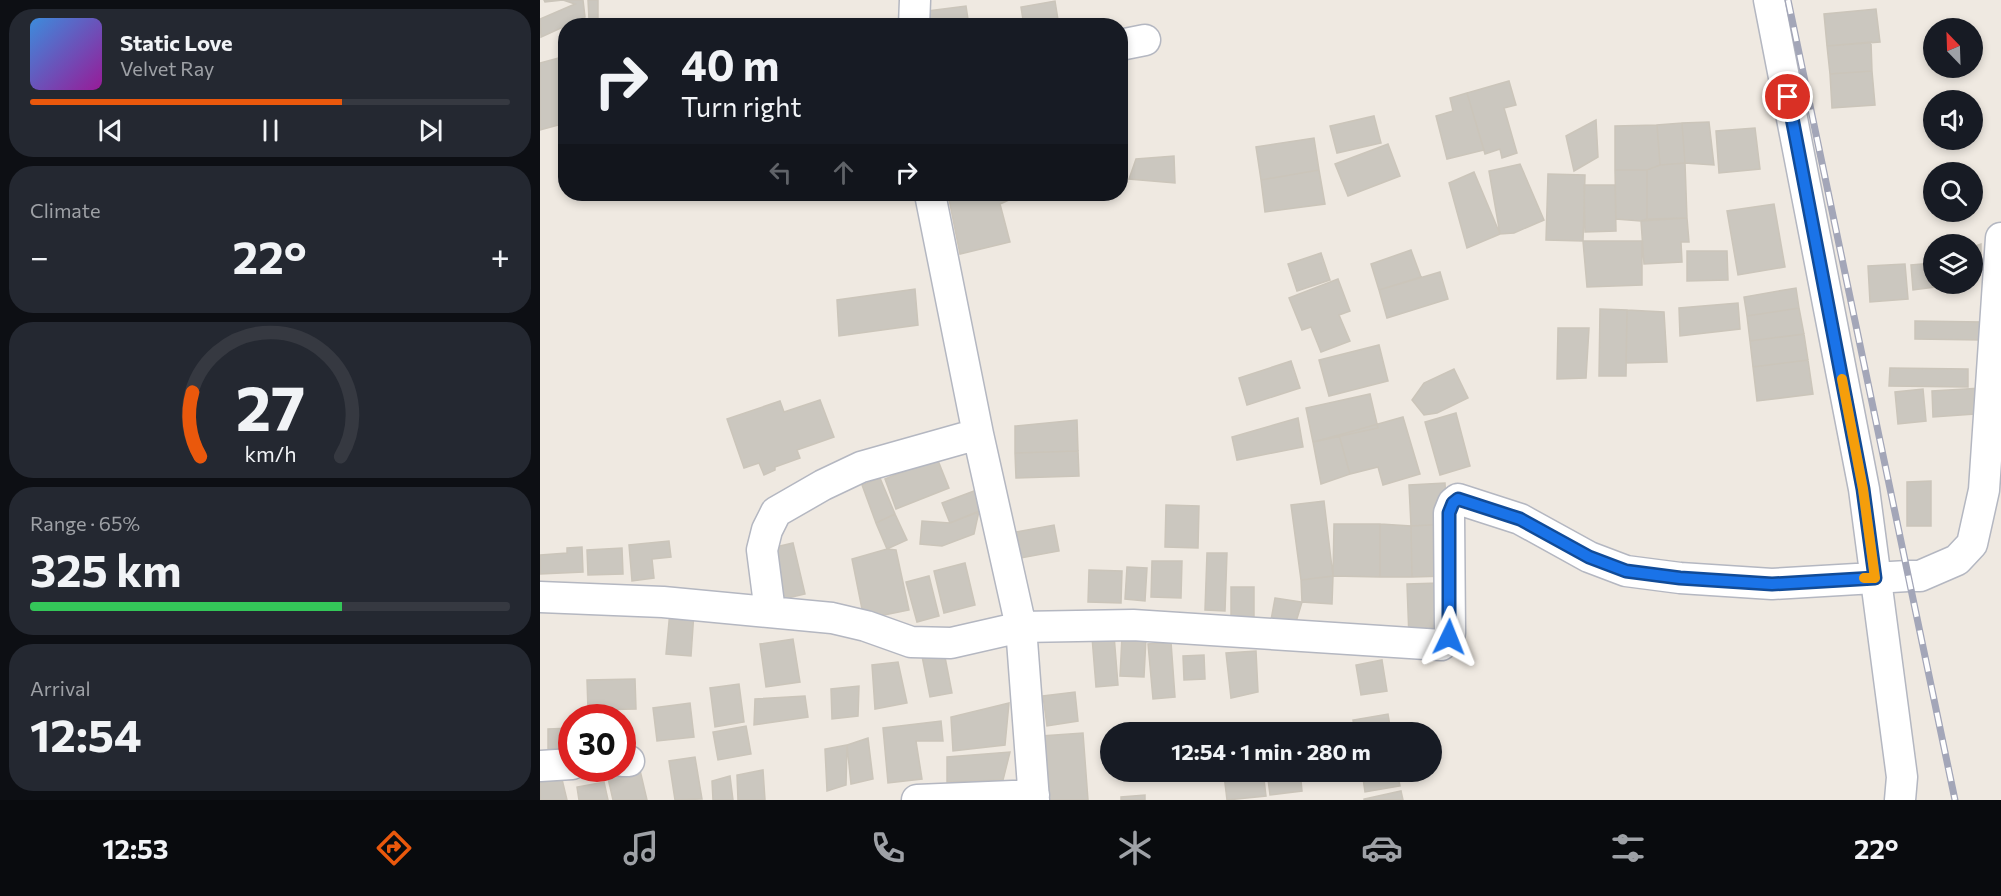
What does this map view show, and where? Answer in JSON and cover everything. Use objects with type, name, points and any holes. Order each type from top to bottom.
[{"type":"street","points":[[914,18],[915,0]]},
{"type":"street","points":[[1769,0],[1863,489],[1902,777],[1900,800]]},
{"type":"street","points":[[917,800],[1034,798],[1021,627],[978,434],[931,201]]},
{"type":"street","points":[[540,597],[663,602],[832,618],[866,626],[911,642],[951,642],[1021,627],[1133,625],[1441,645],[1450,633],[1449,513],[1453,503],[1458,499],[1520,519],[1589,557],[1626,571],[1680,578],[1772,584],[1920,576],[1957,560],[1972,544],[1984,490],[1996,389],[2001,238]]},
{"type":"street","points":[[770,612],[762,550],[767,530],[776,512],[823,485],[861,467],[978,434]]},
{"type":"street","points":[[540,766],[558,765]]},
{"type":"building","points":[[563,0],[583,0],[585,17],[558,18],[558,29],[541,37],[540,19],[575,4]]},
{"type":"building","points":[[588,0],[598,0],[598,18],[589,18]]},
{"type":"building","points":[[1055,1],[1058,18],[1023,18],[1021,7]]},
{"type":"building","points":[[966,6],[968,18],[921,18],[920,12]]},
{"type":"building","points":[[1876,9],[1880,42],[1827,46],[1824,14]]},
{"type":"building","points":[[1871,42],[1872,71],[1830,74],[1827,46]]},
{"type":"building","points":[[558,58],[558,125],[540,130],[540,63]]},
{"type":"building","points":[[1872,71],[1875,105],[1832,108],[1830,74]]},
{"type":"building","points":[[1509,81],[1516,105],[1504,108],[1517,153],[1502,158],[1500,149],[1485,154],[1467,93]]},
{"type":"building","points":[[1467,93],[1484,150],[1447,159],[1436,116],[1453,111],[1450,98]]},
{"type":"building","points":[[1374,116],[1381,143],[1337,153],[1330,126]]},
{"type":"building","points":[[1596,120],[1598,157],[1574,171],[1566,136]]},
{"type":"building","points":[[1709,122],[1714,165],[1685,163],[1682,123]]},
{"type":"building","points":[[1682,123],[1685,163],[1660,165],[1657,125]]},
{"type":"building","points":[[1657,125],[1660,165],[1647,170],[1615,170],[1615,126]]},
{"type":"building","points":[[1755,128],[1760,169],[1719,173],[1716,131]]},
{"type":"building","points":[[1314,138],[1319,170],[1261,180],[1256,147]]},
{"type":"building","points":[[1388,144],[1400,176],[1348,196],[1335,164]]},
{"type":"building","points":[[1174,156],[1175,183],[1129,179],[1136,159]]},
{"type":"building","points":[[1685,163],[1687,218],[1647,219],[1647,170],[1660,165]]},
{"type":"building","points":[[1520,164],[1544,220],[1514,233],[1500,234],[1489,171]]},
{"type":"building","points":[[1319,170],[1325,204],[1265,212],[1261,180]]},
{"type":"building","points":[[1615,170],[1647,170],[1647,219],[1641,221],[1616,219]]},
{"type":"building","points":[[1474,172],[1500,234],[1467,248],[1449,183]]},
{"type":"building","points":[[1548,174],[1585,175],[1583,241],[1546,240]]},
{"type":"building","points":[[1584,185],[1615,185],[1616,231],[1585,232]]},
{"type":"building","points":[[949,201],[1007,201],[1000,204],[1010,242],[960,254]]},
{"type":"building","points":[[1774,204],[1785,267],[1738,275],[1727,211]]},
{"type":"building","points":[[1687,218],[1689,242],[1681,242],[1682,262],[1644,264],[1641,221]]},
{"type":"building","points":[[1583,241],[1642,241],[1642,285],[1587,287]]},
{"type":"building","points":[[1411,250],[1421,277],[1379,290],[1371,264]]},
{"type":"building","points":[[1687,251],[1727,251],[1728,280],[1687,281]]},
{"type":"building","points":[[1321,253],[1330,280],[1297,291],[1288,264]]},
{"type":"building","points":[[1905,264],[1908,299],[1870,302],[1868,266]]},
{"type":"building","points":[[1923,264],[1923,289],[1913,290],[1911,265]]},
{"type":"building","points":[[1440,272],[1448,299],[1387,318],[1379,290]]},
{"type":"building","points":[[1338,279],[1350,311],[1339,315],[1350,341],[1321,352],[1311,327],[1302,330],[1289,298]]},
{"type":"building","points":[[1796,288],[1799,308],[1747,316],[1744,297]]},
{"type":"building","points":[[915,289],[918,325],[839,336],[837,300]]},
{"type":"building","points":[[1738,303],[1740,329],[1680,336],[1679,308]]},
{"type":"building","points":[[1799,308],[1804,334],[1750,341],[1747,316]]},
{"type":"building","points":[[1600,309],[1627,310],[1626,376],[1599,376]]},
{"type":"building","points":[[1627,310],[1664,312],[1667,362],[1626,363]]},
{"type":"building","points":[[1915,321],[1983,322],[1982,340],[1915,339]]},
{"type":"building","points":[[1558,328],[1589,328],[1586,378],[1557,379]]},
{"type":"building","points":[[1804,334],[1808,360],[1753,367],[1750,341]]},
{"type":"building","points":[[1379,345],[1388,381],[1329,396],[1319,360]]},
{"type":"building","points":[[1808,360],[1813,394],[1757,401],[1753,367]]},
{"type":"building","points":[[1291,361],[1300,388],[1247,405],[1239,378]]},
{"type":"building","points":[[1890,368],[1968,369],[1968,387],[1889,386]]},
{"type":"building","points":[[1454,369],[1468,398],[1437,413],[1424,415],[1412,400],[1424,383]]},
{"type":"building","points":[[1981,388],[1975,414],[1933,417],[1932,391]]},
{"type":"building","points":[[1923,389],[1926,421],[1898,424],[1895,392]]},
{"type":"building","points":[[1370,394],[1378,428],[1313,442],[1306,408]]},
{"type":"building","points":[[820,400],[834,437],[797,450],[800,458],[775,467],[775,470],[764,475],[759,463],[744,468],[727,419],[780,401],[784,412]]},
{"type":"building","points":[[1456,413],[1470,466],[1440,475],[1425,422]]},
{"type":"building","points":[[1403,417],[1420,474],[1383,485],[1378,467],[1350,474],[1339,435]]},
{"type":"building","points":[[1298,418],[1303,447],[1237,460],[1232,437]]},
{"type":"building","points":[[1077,420],[1078,451],[1015,453],[1015,426]]},
{"type":"building","points":[[1339,435],[1350,474],[1321,484],[1313,442]]},
{"type":"building","points":[[1078,451],[1079,476],[1016,478],[1015,453]]},
{"type":"building","points":[[937,458],[949,488],[896,509],[885,479]]},
{"type":"building","points":[[880,478],[895,514],[876,523],[862,485]]},
{"type":"building","points":[[1931,481],[1931,526],[1907,526],[1907,482]]},
{"type":"building","points":[[1445,483],[1447,524],[1411,526],[1409,485]]},
{"type":"building","points":[[982,488],[989,508],[950,523],[942,503]]},
{"type":"building","points":[[1324,501],[1333,576],[1301,580],[1291,505]]},
{"type":"building","points":[[1166,505],[1199,506],[1198,548],[1165,547]]},
{"type":"building","points":[[979,511],[974,534],[942,546],[920,544],[922,521],[950,523]]},
{"type":"building","points":[[895,514],[907,540],[887,549],[876,523]]},
{"type":"building","points":[[1334,524],[1380,524],[1380,577],[1333,576]]},
{"type":"building","points":[[1380,524],[1411,526],[1412,577],[1380,577]]},
{"type":"building","points":[[1447,524],[1447,576],[1412,577],[1411,526]]},
{"type":"building","points":[[1054,525],[1059,551],[1021,558],[1016,532]]},
{"type":"building","points":[[669,541],[671,557],[652,559],[654,578],[632,581],[629,545]]},
{"type":"building","points":[[793,543],[805,594],[779,600],[767,549]]},
{"type":"building","points":[[582,547],[583,572],[540,574],[540,555],[567,553],[567,548]]},
{"type":"building","points":[[622,548],[623,574],[588,575],[587,550]]},
{"type":"building","points":[[887,549],[896,550],[909,610],[864,619],[852,559]]},
{"type":"building","points":[[1207,553],[1227,553],[1225,611],[1205,610]]},
{"type":"building","points":[[1152,561],[1182,561],[1181,598],[1151,597]]},
{"type":"building","points":[[965,563],[975,605],[944,613],[934,571]]},
{"type":"building","points":[[1127,567],[1147,568],[1145,601],[1125,599]]},
{"type":"building","points":[[1089,570],[1122,571],[1121,603],[1088,602]]},
{"type":"building","points":[[929,576],[939,616],[917,622],[906,582]]},
{"type":"building","points":[[1333,576],[1332,604],[1302,602],[1301,580]]},
{"type":"building","points":[[1439,583],[1442,637],[1409,638],[1407,584]]},
{"type":"building","points":[[1231,587],[1254,587],[1254,622],[1231,622]]},
{"type":"building","points":[[1275,598],[1302,602],[1296,622],[1271,620]]},
{"type":"building","points":[[670,611],[694,612],[691,656],[666,654]]},
{"type":"building","points":[[1114,635],[1118,685],[1096,687],[1092,637]]},
{"type":"building","points":[[1122,637],[1146,638],[1144,677],[1120,676]]},
{"type":"building","points":[[793,639],[800,682],[766,687],[760,644]]},
{"type":"building","points":[[1171,642],[1175,697],[1153,699],[1148,644]]},
{"type":"building","points":[[1256,651],[1258,692],[1231,698],[1226,653]]},
{"type":"building","points":[[944,652],[952,693],[930,697],[922,656]]},
{"type":"building","points":[[1204,655],[1205,679],[1184,680],[1183,656]]},
{"type":"building","points":[[1382,660],[1387,691],[1361,695],[1356,665]]},
{"type":"building","points":[[898,662],[907,703],[875,709],[872,665]]},
{"type":"building","points":[[635,679],[636,704],[588,704],[587,680]]},
{"type":"building","points":[[739,684],[744,722],[715,727],[710,688]]},
{"type":"building","points":[[859,686],[858,716],[832,719],[831,689]]},
{"type":"building","points":[[1075,692],[1078,721],[1047,726],[1043,696]]},
{"type":"building","points":[[805,696],[808,717],[754,725],[755,699]]},
{"type":"building","points":[[690,703],[694,737],[657,741],[653,708]]},
{"type":"building","points":[[1009,703],[1005,745],[953,751],[951,717]]},
{"type":"building","points":[[1388,714],[1389,722],[1353,722],[1353,720]]},
{"type":"building","points":[[941,721],[943,741],[916,741],[922,779],[888,783],[883,728]]},
{"type":"building","points":[[746,726],[751,754],[718,760],[713,732]]},
{"type":"building","points":[[548,729],[558,729],[558,749],[548,749]]},
{"type":"building","points":[[1083,733],[1088,800],[1046,800],[1041,736]]},
{"type":"building","points":[[868,738],[873,779],[851,784],[847,745]]},
{"type":"building","points":[[847,745],[846,785],[827,791],[825,749]]},
{"type":"building","points":[[1010,752],[1003,780],[947,782],[947,757]]},
{"type":"building","points":[[695,757],[702,799],[675,800],[669,761]]},
{"type":"building","points":[[639,766],[647,800],[613,800],[609,782],[636,782],[636,767]]},
{"type":"building","points":[[763,770],[765,800],[738,800],[737,775]]},
{"type":"building","points":[[558,772],[558,782],[563,782],[567,800],[540,800],[540,776]]},
{"type":"building","points":[[730,776],[733,800],[713,800],[712,781]]},
{"type":"building","points":[[604,782],[608,800],[579,800],[577,787]]},
{"type":"building","points":[[1225,782],[1264,782],[1266,796],[1227,800]]},
{"type":"building","points":[[1268,782],[1301,782],[1302,791],[1270,795]]},
{"type":"building","points":[[1364,782],[1399,782],[1400,786],[1365,792]]},
{"type":"building","points":[[1401,791],[1403,800],[1364,800],[1364,799]]},
{"type":"building","points":[[1145,795],[1145,800],[1121,800],[1121,797]]},
{"type":"railway","points":[[1788,0],[1955,800]]},
{"type":"slow traffic","points":[[1842,379],[1863,489],[1875,578],[1864,578]]},
{"type":"route","points":[[1449,637],[1449,513],[1453,503],[1458,499],[1520,519],[1589,557],[1626,571],[1680,578],[1772,584],[1875,578],[1863,489],[1788,97]]}]
